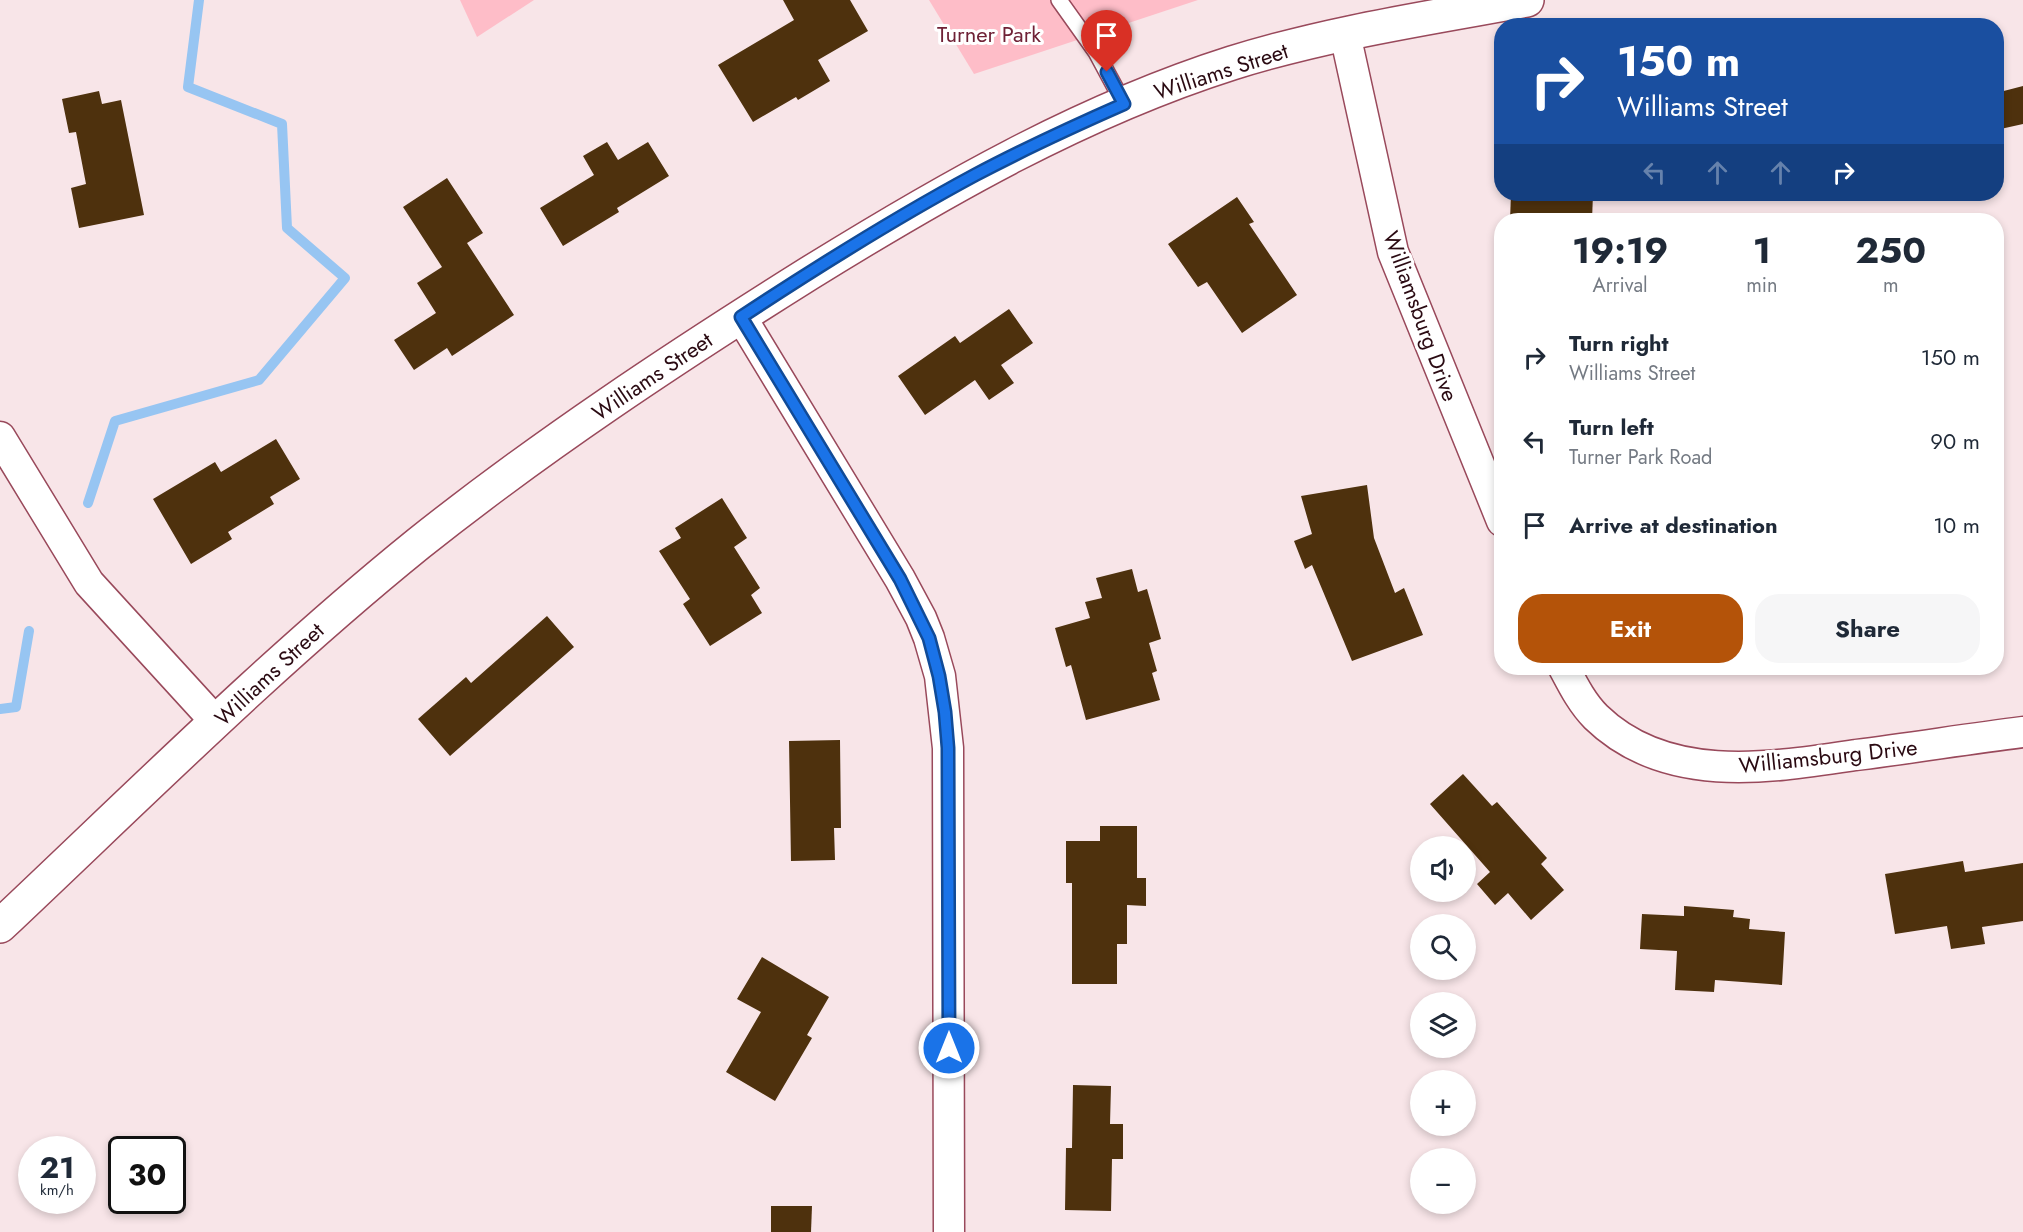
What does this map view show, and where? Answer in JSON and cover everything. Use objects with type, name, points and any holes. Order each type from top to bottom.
[{"type":"main road","name":"Williams Street","points":[[0,926],[216,722],[339,610],[420,543],[581,424],[741,317],[878,231],[1023,150],[1124,104],[1232,63],[1345,34],[1527,0]]},
{"type":"street","name":"Williamsburg Drive","points":[[1345,34],[1393,252],[1494,501]]},
{"type":"street","points":[[741,317],[900,579],[929,638],[939,676],[948,748],[949,1232]]},
{"type":"street","points":[[0,437],[89,583],[216,722]]},
{"type":"street","name":"Williamsburg Drive","points":[[1568,675],[1594,716],[1611,730],[1649,752],[1705,766],[1785,765],[2023,732]]},
{"type":"lane","points":[[1059,0],[1096,52],[1124,104]]},
{"type":"green space","points":[[460,0],[534,0],[477,37]]},
{"type":"green space","name":"Turner Park","points":[[929,0],[1198,0],[974,74]]},
{"type":"building","points":[[783,0],[850,0],[868,31],[818,60],[830,81],[798,100],[796,97],[753,122],[718,65],[794,20]]},
{"type":"building","points":[[2023,86],[2023,124],[2004,128],[2004,91]]},
{"type":"building","points":[[99,91],[102,104],[121,100],[144,215],[79,228],[71,188],[86,184],[76,132],[69,133],[62,99]]},
{"type":"building","points":[[607,142],[618,160],[648,142],[669,176],[617,208],[619,212],[563,246],[540,208],[594,175],[583,156]]},
{"type":"building","points":[[447,178],[483,233],[467,243],[514,315],[452,356],[447,348],[414,370],[394,340],[436,313],[417,283],[442,267],[403,207]]},
{"type":"building","points":[[1237,197],[1254,222],[1249,224],[1297,295],[1242,333],[1207,282],[1198,287],[1168,244]]},
{"type":"building","points":[[1511,201],[1593,201],[1592,213],[1510,213]]},
{"type":"building","points":[[1009,309],[1033,343],[1001,365],[1014,383],[989,400],[975,380],[925,415],[898,376],[955,336],[960,343]]},
{"type":"building","points":[[276,439],[300,479],[270,497],[274,504],[228,532],[232,539],[191,564],[153,499],[215,462],[221,472]]},
{"type":"building","points":[[1367,485],[1374,538],[1395,593],[1404,588],[1423,635],[1352,661],[1312,565],[1305,569],[1294,541],[1312,534],[1301,496]]},
{"type":"building","points":[[722,498],[747,538],[734,547],[760,588],[751,595],[762,613],[710,646],[683,604],[690,599],[659,551],[681,538],[675,528]]},
{"type":"building","points":[[1132,569],[1138,592],[1147,589],[1161,639],[1149,643],[1157,671],[1152,673],[1160,700],[1086,720],[1071,665],[1066,667],[1055,628],[1090,618],[1085,602],[1102,598],[1096,578]]},
{"type":"building","points":[[547,616],[574,647],[450,756],[418,719],[466,677],[471,683]]},
{"type":"building","points":[[840,740],[841,828],[834,828],[835,860],[791,861],[789,741]]},
{"type":"building","points":[[1463,774],[1492,806],[1497,802],[1547,858],[1541,864],[1564,890],[1531,920],[1508,893],[1495,905],[1477,884],[1490,872],[1476,856],[1476,836],[1458,836],[1430,804]]},
{"type":"building","points":[[1100,826],[1137,826],[1137,878],[1146,878],[1146,906],[1127,905],[1127,944],[1117,944],[1117,984],[1072,984],[1072,883],[1066,883],[1066,841],[1100,841]]},
{"type":"building","points":[[1963,861],[1965,872],[2023,863],[2023,921],[1982,927],[1985,944],[1951,949],[1947,926],[1895,934],[1885,874]]},
{"type":"building","points":[[1684,906],[1734,910],[1733,917],[1750,919],[1749,929],[1785,932],[1782,985],[1715,980],[1714,992],[1675,990],[1677,951],[1640,949],[1642,914],[1684,916]]},
{"type":"building","points":[[762,957],[829,997],[807,1035],[812,1038],[775,1101],[726,1072],[761,1012],[737,999]]},
{"type":"building","points":[[1073,1085],[1111,1086],[1110,1124],[1123,1124],[1123,1159],[1112,1159],[1111,1211],[1065,1210],[1066,1148],[1072,1148]]},
{"type":"building","points":[[771,1206],[812,1206],[811,1232],[771,1232]]},
{"type":"waterway","points":[[88,503],[115,421],[259,380],[345,278],[287,228],[282,124],[188,87],[199,0]]},
{"type":"waterway","points":[[0,709],[16,707],[29,631]]},
{"type":"route","points":[[949,1048],[948,748],[943,695],[935,657],[921,618],[900,579],[741,317],[878,231],[973,176],[1023,150],[1124,104],[1107,72]]}]
